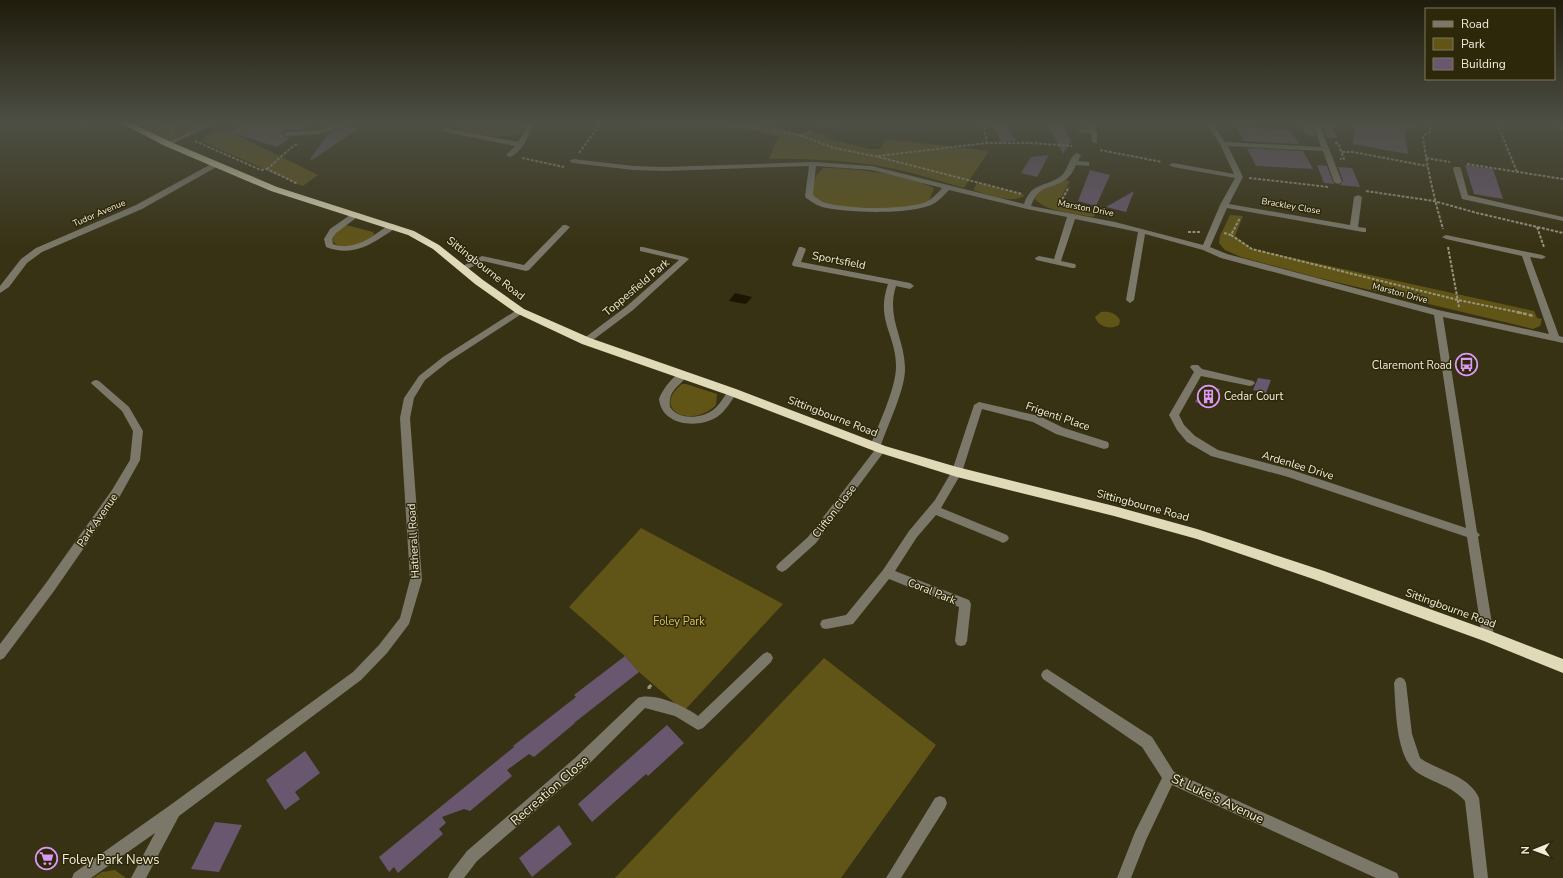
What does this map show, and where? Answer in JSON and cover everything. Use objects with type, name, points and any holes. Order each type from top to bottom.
[{"type":"highway","name":"Sittingbourne Road","points":[[216,165],[274,189],[411,233],[436,247],[479,282],[520,311],[586,341],[732,392],[878,448],[957,472],[1114,511],[1197,534],[1319,575],[1488,636],[1563,666]]},
{"type":"street","name":"Marston Drive","points":[[583,164],[594,167],[664,169],[813,164],[872,168],[1027,207],[1072,215],[1142,231],[1206,248],[1224,256],[1438,313],[1559,339]]},
{"type":"street","points":[[813,164],[809,196],[815,201],[835,207],[912,207],[928,203],[938,197],[947,187]]},
{"type":"street","points":[[1027,207],[1030,196],[1041,185],[1063,178],[1073,164]]},
{"type":"street","points":[[1233,164],[1239,177]]},
{"type":"street","points":[[1331,164],[1335,185]]},
{"type":"street","name":"Tudor Avenue","points":[[0,290],[6,285],[24,261],[39,250],[139,207],[216,165]]},
{"type":"street","points":[[1173,165],[1239,177]]},
{"type":"street","points":[[1456,166],[1465,197],[1563,219]]},
{"type":"street","points":[[1206,248],[1224,204],[1239,177]]},
{"type":"street","points":[[1354,228],[1361,199]]},
{"type":"street","name":"Brackley Close","points":[[1224,204],[1363,230]]},
{"type":"street","points":[[356,215],[329,235],[329,245],[339,249],[357,247],[366,244],[393,226]]},
{"type":"street","points":[[1057,262],[1072,215]]},
{"type":"street","points":[[463,268],[482,258],[526,268],[566,227]]},
{"type":"street","points":[[1130,300],[1142,231]]},
{"type":"street","points":[[1446,237],[1467,239],[1542,257]]},
{"type":"street","name":"Toppesfield Park","points":[[586,341],[630,308],[685,259],[643,248]]},
{"type":"street","name":"Sportsfield","points":[[802,249],[796,264],[910,286]]},
{"type":"street","points":[[1525,254],[1547,318],[1559,339]]},
{"type":"street","points":[[1038,258],[1072,266]]},
{"type":"street","points":[[878,448],[901,371],[898,348],[887,311],[889,292],[893,283]]},
{"type":"street","name":"Hatherall Road","points":[[79,878],[174,811],[357,676],[383,649],[405,620],[416,580],[405,418],[409,398],[422,378],[446,359],[520,311]]},
{"type":"street","points":[[1438,313],[1474,536],[1488,636]]},
{"type":"street","name":"Ardenlee Drive","points":[[1250,383],[1197,370],[1174,415],[1180,427],[1191,439],[1215,453],[1289,473],[1474,536]]},
{"type":"street","points":[[683,375],[668,391],[664,398],[664,406],[668,411],[682,420],[704,419],[713,415],[720,409],[732,392]]},
{"type":"street","name":"Park Avenue","points":[[0,654],[50,587],[116,493],[135,460],[138,430],[126,409],[96,383]]},
{"type":"street","name":"Frigenti Place","points":[[957,472],[979,405],[1036,419],[1060,431],[1104,444]]},
{"type":"street","name":"Clifton Close","points":[[782,567],[812,540],[878,448]]},
{"type":"street","points":[[826,624],[849,620],[887,573],[913,534],[934,509],[957,472]]},
{"type":"street","points":[[934,509],[1003,538]]},
{"type":"street","name":"Coral Park","points":[[887,573],[965,604],[961,641]]},
{"type":"street","name":"Recreation Close","points":[[455,878],[472,856],[580,763],[643,702],[666,705],[688,715],[698,724],[767,658]]},
{"type":"street","name":"St Luke's Avenue","points":[[1047,675],[1147,742],[1170,777],[1392,878]]},
{"type":"street","points":[[1400,683],[1404,724],[1409,749],[1415,763],[1457,784],[1472,798],[1481,878]]},
{"type":"street","points":[[1124,878],[1140,837],[1170,777]]},
{"type":"street","points":[[892,878],[940,803]]},
{"type":"street","name":"Hatherall Road","points":[[138,878],[174,811]]},
{"type":"path","points":[[247,164],[261,170],[267,169],[273,164]]},
{"type":"path","points":[[553,164],[567,167]]},
{"type":"path","points":[[906,164],[1030,196]]},
{"type":"path","points":[[1169,164],[1173,165]]},
{"type":"path","points":[[1416,164],[1427,166],[1434,201],[1446,237],[1462,319]]},
{"type":"path","points":[[1448,164],[1456,166]]},
{"type":"path","points":[[1464,164],[1563,179]]},
{"type":"path","points":[[1514,164],[1517,172]]},
{"type":"path","points":[[267,169],[301,186]]},
{"type":"path","points":[[1239,177],[1335,185]]},
{"type":"path","points":[[1361,199],[1434,201],[1563,233]]},
{"type":"path","points":[[1231,235],[1244,208]]},
{"type":"path","points":[[1536,227],[1547,258],[1542,257]]},
{"type":"path","points":[[1183,232],[1213,231],[1231,235],[1252,250],[1458,300],[1547,318]]},
{"type":"green space","points":[[253,164],[296,164],[318,175],[303,186]]},
{"type":"green space","points":[[868,164],[980,164],[964,188],[900,170]]},
{"type":"green space","points":[[823,168],[849,169],[880,173],[909,179],[934,188],[928,203],[896,208],[835,207],[825,205],[809,196],[816,176]]},
{"type":"green space","points":[[1065,180],[1070,181],[1059,201],[1063,202],[1062,204],[1097,213],[1093,217],[1054,210],[1046,207],[1035,199],[1036,195],[1043,189]]},
{"type":"green space","points":[[977,183],[1025,195],[1014,199],[992,196],[973,190]]},
{"type":"green space","points":[[1230,215],[1243,216],[1235,236],[1252,249],[1534,311],[1537,318],[1542,319],[1540,326],[1533,329],[1315,277],[1241,257],[1225,250],[1219,243],[1220,236]]},
{"type":"green space","points":[[346,225],[373,232],[374,235],[359,244],[341,247],[332,240],[336,232]]},
{"type":"green space","points":[[1101,312],[1109,312],[1114,314],[1120,320],[1119,325],[1116,327],[1105,327],[1099,323],[1095,317]]},
{"type":"green space","points":[[682,384],[717,394],[716,405],[706,412],[696,416],[686,416],[678,413],[672,408],[670,401],[673,393]]},
{"type":"green space","name":"Foley Park","points":[[641,528],[783,604],[684,711],[639,672],[625,656],[569,607]]},
{"type":"green space","points":[[824,658],[936,745],[841,878],[615,878]]},
{"type":"green space","points":[[115,870],[126,878],[93,878],[102,872]]},
{"type":"shaded area","points":[[735,293],[752,297],[746,304],[729,301]]},
{"type":"building","points":[[1027,164],[1044,164],[1037,177],[1021,173]]},
{"type":"building","points":[[1255,164],[1310,164],[1313,169],[1256,166]]},
{"type":"building","points":[[1317,165],[1327,166],[1335,184],[1324,183]]},
{"type":"building","points":[[1465,165],[1493,169],[1503,199],[1474,194]]},
{"type":"building","points":[[1338,167],[1352,168],[1360,187],[1340,185],[1343,181]]},
{"type":"building","points":[[1090,170],[1110,175],[1096,206],[1078,201]]},
{"type":"building","points":[[1134,191],[1126,212],[1106,207]]},
{"type":"building","points":[[1258,378],[1271,380],[1266,393],[1253,390]]},
{"type":"building","name":"Cedar Court","points":[[1205,385],[1220,389],[1210,406],[1195,402]]},
{"type":"building","points":[[625,656],[639,672],[574,723],[534,757],[529,754],[507,770],[512,776],[470,811],[464,809],[442,817],[446,823],[439,829],[443,834],[398,873],[394,867],[389,872],[379,857],[514,747],[513,746],[576,697],[574,695]]},
{"type":"building","points":[[667,725],[684,743],[648,776],[646,774],[592,822],[578,804]]},
{"type":"building","points":[[305,751],[320,773],[295,792],[300,799],[285,810],[266,780]]},
{"type":"building","points":[[215,822],[242,825],[219,872],[191,869]]},
{"type":"building","points":[[559,825],[572,844],[532,877],[519,858]]},
{"type":"place","name":"Claremont Road","points":[[1467,365]]},
{"type":"place","name":"Cedar Court","points":[[1208,396]]},
{"type":"place","name":"Foley Park News","points":[[46,859]]}]
